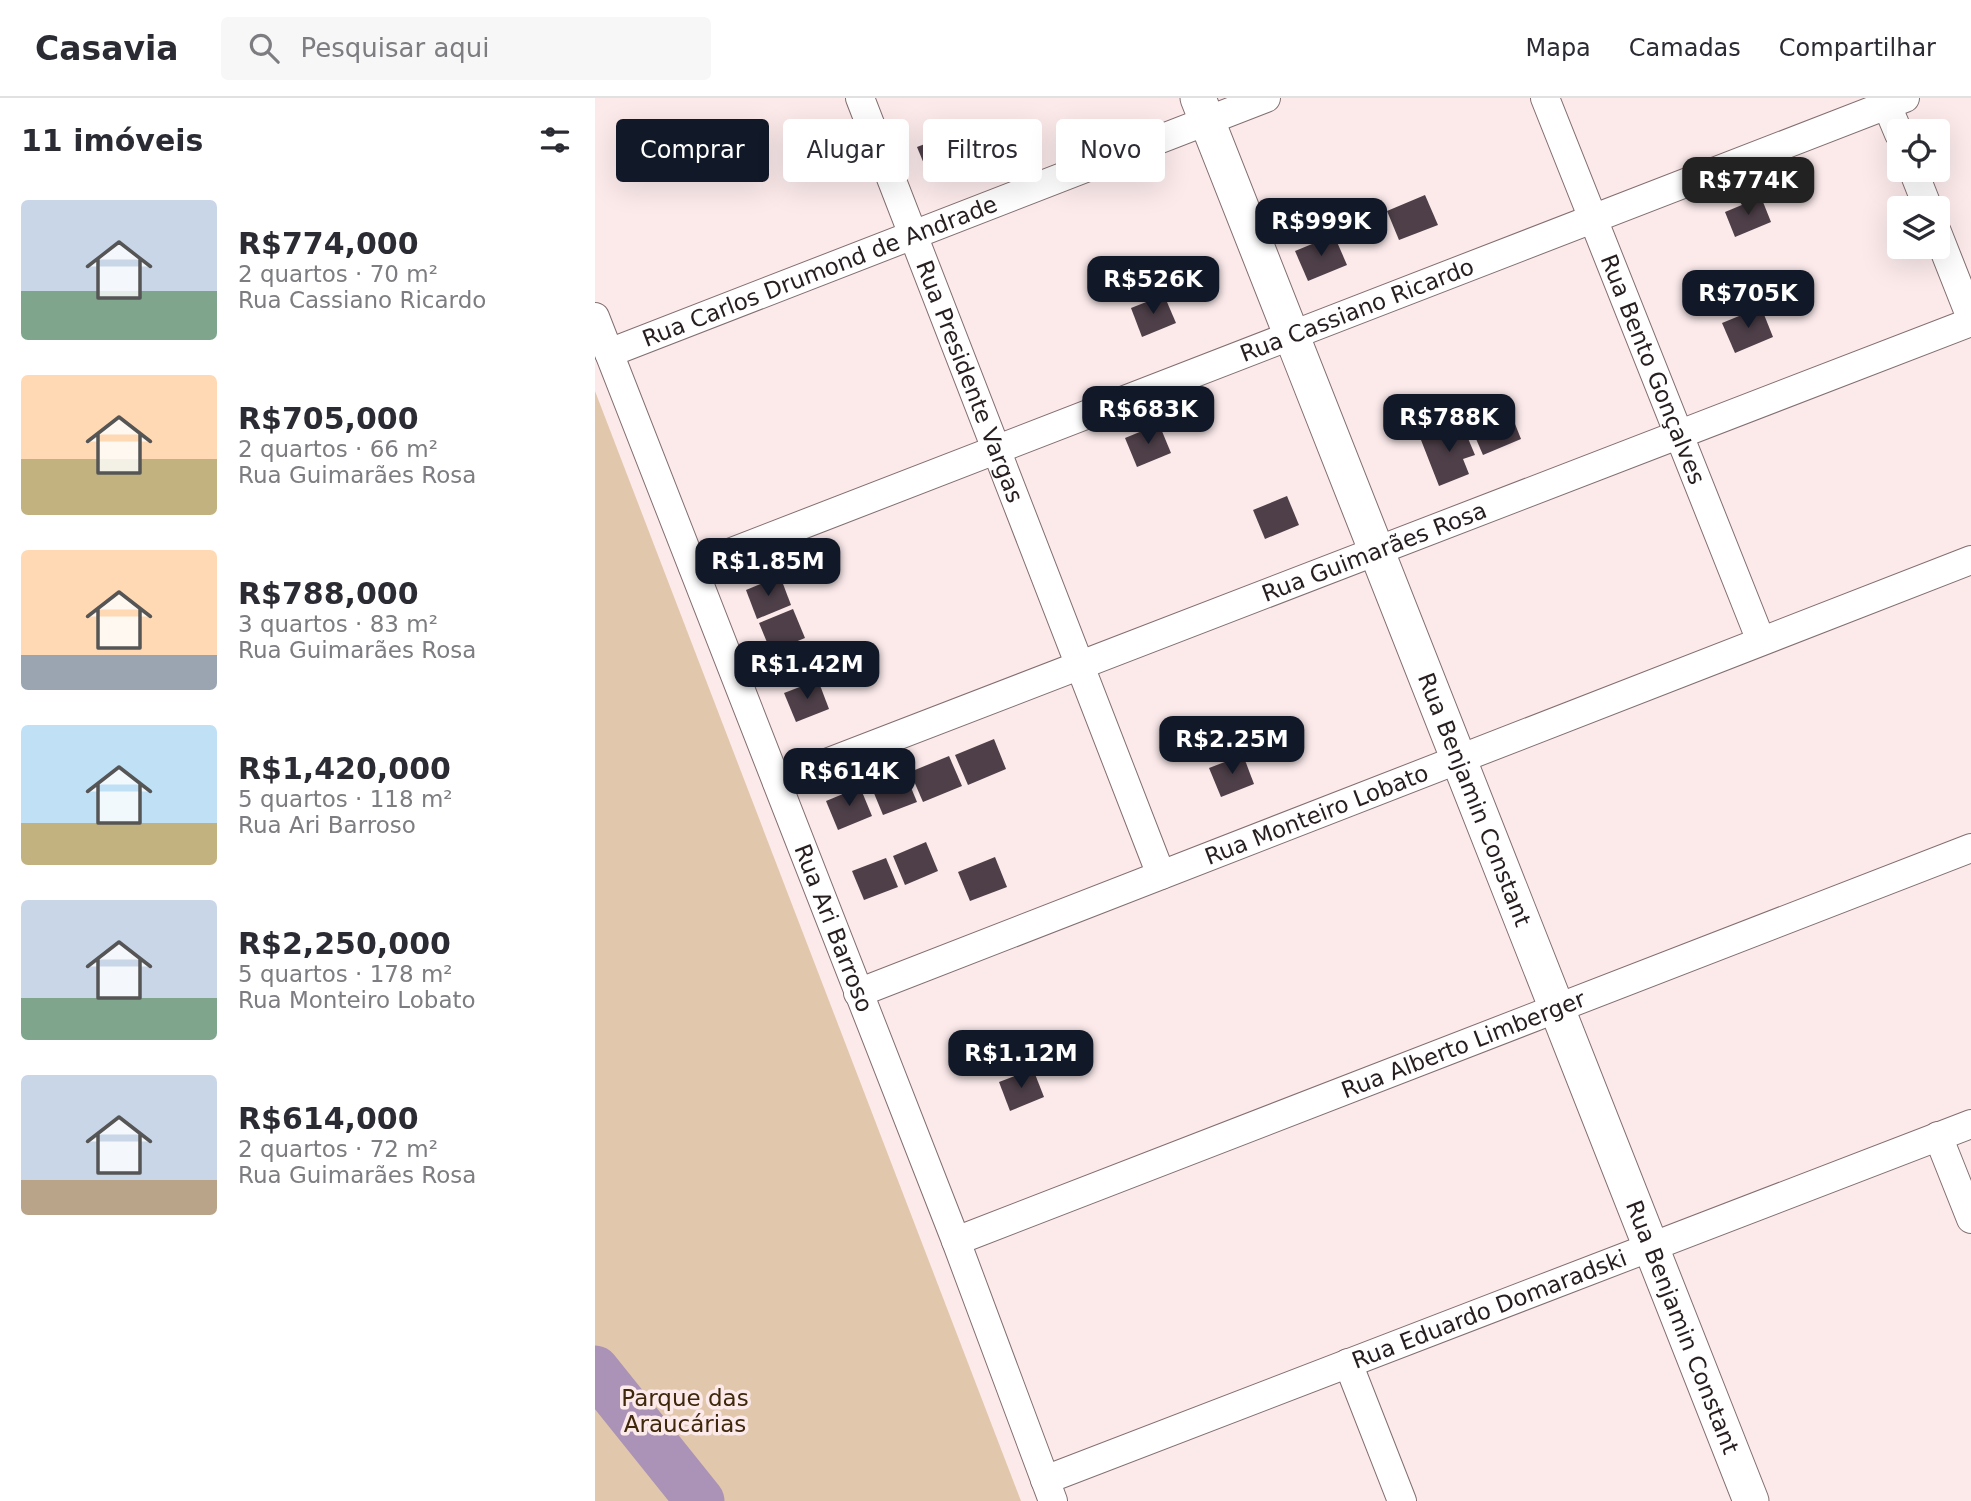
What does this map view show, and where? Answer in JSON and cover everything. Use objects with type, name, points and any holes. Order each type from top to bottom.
[{"type":"street","name":"Rua Presidente Vargas","points":[[860,98],[1161,875]]},
{"type":"street","name":"Rua Carlos Drumond de Andrade","points":[[609,353],[913,235],[1203,109],[1266,98]]},
{"type":"street","name":"Rua Bento Gonçalves","points":[[1545,98],[1677,436],[1761,641]]},
{"type":"street","name":"Rua Cassiano Ricardo","points":[[693,567],[1292,336],[1892,100]]},
{"type":"street","points":[[1892,100],[1896,119]]},
{"type":"street","name":"Rua Benjamin Constant","points":[[1203,109],[1751,1501]]},
{"type":"street","points":[[1947,259],[1971,320]]},
{"type":"street","name":"Rua Ari Barroso","points":[[595,317],[956,1241],[1049,1490]]},
{"type":"street","name":"Rua Guimarães Rosa","points":[[777,782],[1971,320]]},
{"type":"street","name":"Rua Monteiro Lobato","points":[[859,993],[1971,560]]},
{"type":"street","name":"Rua Alberto Limberger","points":[[956,1241],[1971,848]]},
{"type":"street","name":"Rua Eduardo Domaradski","points":[[1049,1490],[1348,1363],[1971,1124]]},
{"type":"street","points":[[1938,1136],[1971,1219]]},
{"type":"street","points":[[1348,1363],[1402,1501]]},
{"type":"green space","name":"Parque das Araucárias","points":[[595,391],[1021,1501],[595,1501]]},
{"type":"building","points":[[923,145],[923,162],[917,147]]},
{"type":"building","points":[[1425,195],[1438,225],[1399,240],[1387,211]]},
{"type":"building","points":[[1761,197],[1771,222],[1735,237],[1725,212]]},
{"type":"building","points":[[1334,235],[1347,265],[1308,281],[1295,251]]},
{"type":"building","points":[[1164,295],[1176,323],[1142,337],[1131,308]]},
{"type":"building","points":[[1761,307],[1773,337],[1735,353],[1722,323]]},
{"type":"building","points":[[1509,409],[1521,439],[1483,455],[1470,425]]},
{"type":"building","points":[[1159,424],[1171,453],[1137,467],[1125,438]]},
{"type":"building","points":[[1462,424],[1475,455],[1463,459],[1469,474],[1439,486],[1421,440]]},
{"type":"building","points":[[1287,496],[1299,525],[1265,539],[1253,510]]},
{"type":"building","points":[[780,576],[791,605],[757,619],[746,590]]},
{"type":"building","points":[[793,609],[805,638],[771,652],[759,623]]},
{"type":"building","points":[[818,680],[829,709],[796,722],[784,693]]},
{"type":"building","points":[[994,739],[1006,769],[968,785],[955,755]]},
{"type":"building","points":[[1243,755],[1254,784],[1221,797],[1209,768]]},
{"type":"building","points":[[949,756],[962,786],[923,802],[910,772]]},
{"type":"building","points":[[905,773],[917,802],[883,815],[871,786]]},
{"type":"building","points":[[860,787],[872,816],[838,830],[826,801]]},
{"type":"building","points":[[926,842],[938,871],[905,885],[893,856]]},
{"type":"building","points":[[995,857],[1007,887],[970,901],[958,872]]},
{"type":"building","points":[[886,858],[898,887],[864,900],[852,871]]},
{"type":"building","points":[[1033,1069],[1044,1097],[1010,1111],[999,1082]]},
{"type":"waterway","points":[[595,1370],[700,1501]]}]
